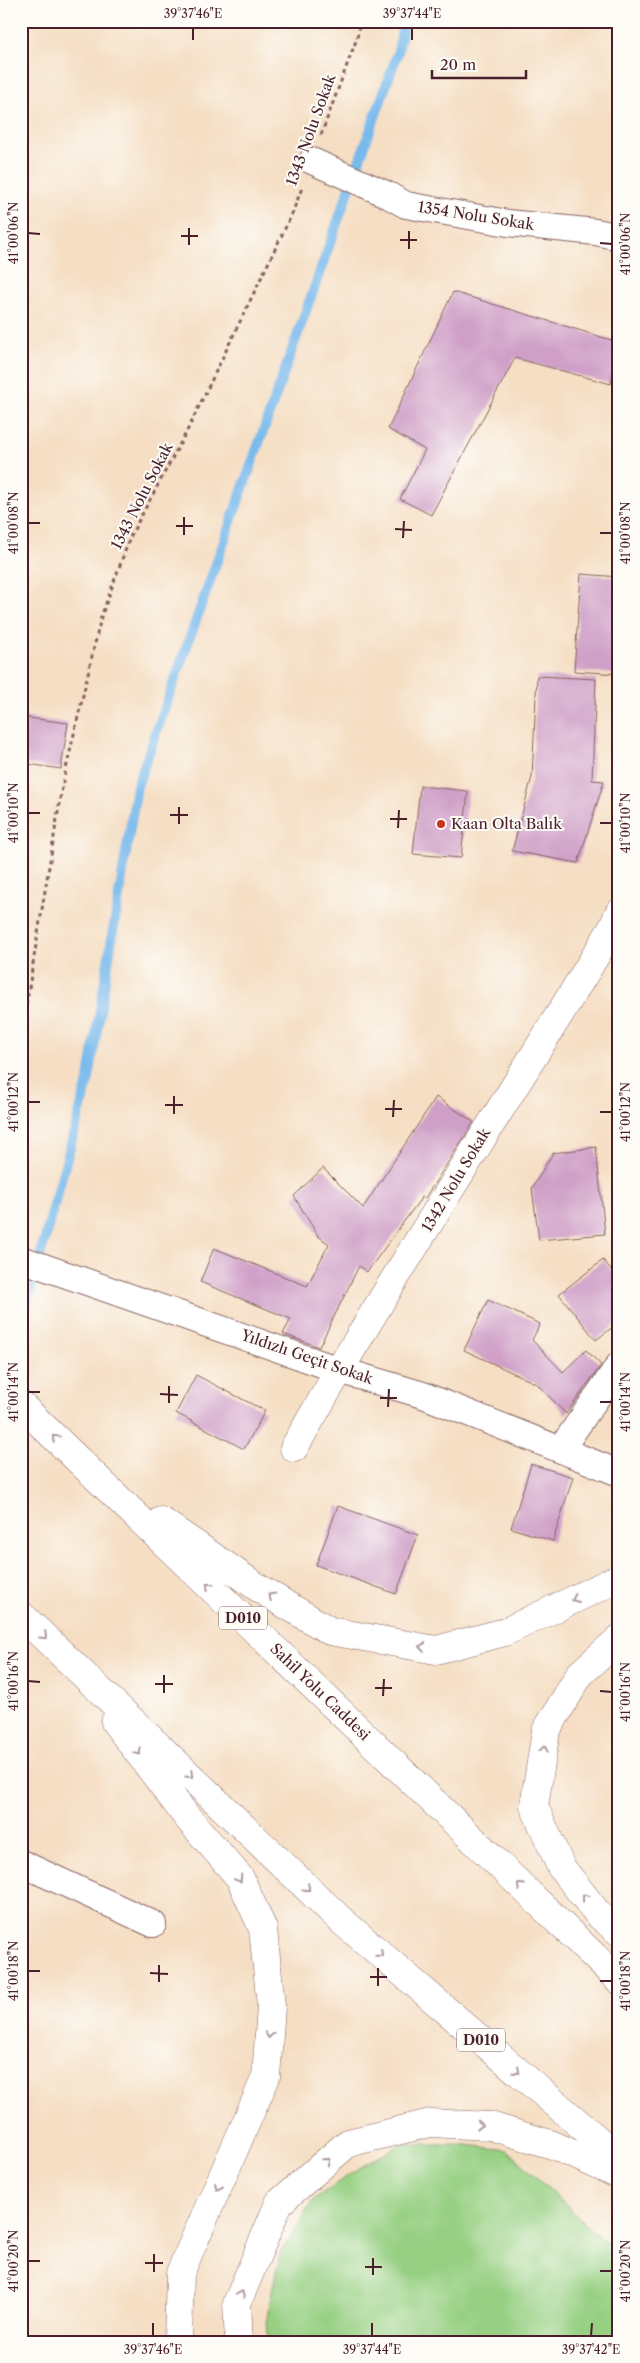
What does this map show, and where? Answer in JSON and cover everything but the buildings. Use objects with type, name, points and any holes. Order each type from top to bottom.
[{"type":"main road","name":"1342 Nolu Sokak","points":[[294,1448],[339,1370],[496,1113],[541,1046],[613,927],[619,913]]},
{"type":"main road","name":"Sahil Yolu Caddesi","points":[[21,1405],[619,1980]]},
{"type":"main road","points":[[90,1472],[260,1589],[330,1631],[436,1650],[505,1632],[619,1578]]},
{"type":"main road","name":"D010","points":[[21,1615],[343,1922],[619,2158]]},
{"type":"main road","points":[[619,1639],[580,1674],[546,1732],[534,1806],[561,1867],[598,1914],[619,1932]]},
{"type":"main road","points":[[66,1657],[187,1818],[240,1878],[263,1929],[271,2006],[266,2077],[180,2273],[178,2342]]},
{"type":"main road","points":[[239,2342],[237,2303],[279,2203],[348,2144],[430,2123],[490,2126],[553,2145],[619,2175]]},
{"type":"street","name":"1354 Nolu Sokak","points":[[312,161],[406,205],[508,223],[596,232],[619,237]]},
{"type":"street","name":"Yıldızlı Geçit Sokak","points":[[21,1259],[339,1370],[423,1395],[619,1473]]},
{"type":"street","points":[[561,1449],[619,1365]]},
{"type":"street","points":[[24,1864],[152,1924]]},
{"type":"path","name":"1343 Nolu Sokak","points":[[21,1036],[64,782],[101,616],[131,535],[189,427],[288,223],[357,38],[360,21]]},
{"type":"green space","points":[[402,2144],[458,2144],[508,2150],[619,2256],[619,2342],[268,2342],[267,2317],[279,2257],[314,2199],[359,2168]]},
{"type":"waterway","points":[[21,1325],[89,1078],[137,786],[398,52],[404,21]]},
{"type":"place","name":"Kaan Olta Balık","points":[[441,824]]}]
